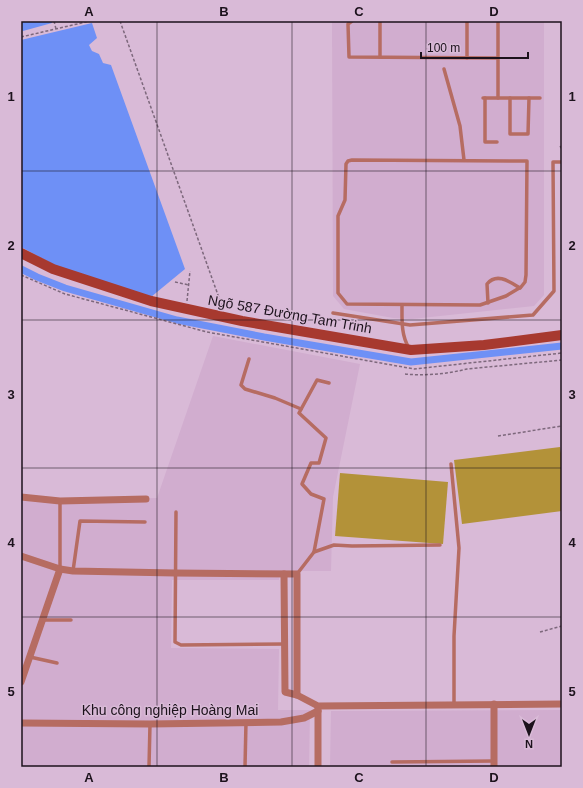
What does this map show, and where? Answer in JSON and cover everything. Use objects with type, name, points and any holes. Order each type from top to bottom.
[{"type":"street","name":"Ngõ 587 Đường Tam Trinh","points":[[21,253],[53,269],[151,301],[226,318],[411,350],[484,345],[562,335]]},
{"type":"street","points":[[21,497],[60,502],[146,499]]},
{"type":"street","points":[[21,556],[60,569],[73,571],[297,574],[297,695]]},
{"type":"street","points":[[21,682],[60,569]]},
{"type":"street","points":[[284,574],[285,692],[297,695],[318,708],[562,704]]},
{"type":"street","points":[[284,644],[297,644]]},
{"type":"street","points":[[494,704],[494,764]]},
{"type":"street","points":[[318,708],[318,767]]},
{"type":"street","name":"Khu công nghiệp Hoàng Mai","points":[[21,723],[150,724],[281,722],[304,718],[318,708]]},
{"type":"lane","points":[[352,21],[348,24],[349,57],[497,58]]},
{"type":"lane","points":[[380,21],[380,58]]},
{"type":"lane","points":[[467,21],[467,58]]},
{"type":"lane","points":[[498,21],[498,98]]},
{"type":"lane","points":[[444,69],[460,126],[464,160]]},
{"type":"lane","points":[[497,142],[485,142],[484,98],[540,98]]},
{"type":"lane","points":[[510,98],[510,134],[528,134],[529,98]]},
{"type":"lane","points":[[464,160],[527,161],[526,275],[524,284],[506,296],[488,303],[476,305],[347,304],[338,293],[338,216],[345,200],[346,164],[348,161],[464,160]]},
{"type":"lane","points":[[333,313],[410,326],[533,314],[554,291],[553,162],[562,162]]},
{"type":"lane","points":[[488,303],[487,284],[492,280],[501,278],[505,279],[520,288]]},
{"type":"lane","points":[[402,305],[402,325],[405,342],[411,350]]},
{"type":"lane","points":[[249,359],[241,385],[245,389],[275,398],[301,409]]},
{"type":"lane","points":[[297,574],[314,552],[324,499],[311,494],[302,484],[311,462],[318,463],[326,438],[299,413],[317,380],[328,383]]},
{"type":"lane","points":[[451,464],[459,548],[454,636],[454,705]]},
{"type":"lane","points":[[60,502],[60,569]]},
{"type":"lane","points":[[176,512],[174,639],[177,644],[284,644]]},
{"type":"lane","points":[[73,571],[80,521],[145,522]]},
{"type":"lane","points":[[314,552],[334,545],[440,545]]},
{"type":"lane","points":[[42,620],[71,620]]},
{"type":"lane","points":[[30,657],[57,663]]},
{"type":"lane","points":[[245,767],[246,722]]},
{"type":"lane","points":[[150,724],[150,767]]},
{"type":"lane","points":[[392,762],[494,764]]},
{"type":"path","points":[[54,21],[56,29]]},
{"type":"path","points":[[21,37],[90,21]]},
{"type":"path","points":[[120,21],[226,318]]},
{"type":"path","points":[[186,309],[190,271]]},
{"type":"path","points":[[175,282],[189,285]]},
{"type":"path","points":[[405,374],[431,374],[562,360]]},
{"type":"path","points":[[498,436],[562,426]]},
{"type":"path","points":[[540,632],[562,626]]},
{"type":"shaded area","points":[[332,21],[544,21],[544,295],[534,306],[412,319],[393,318],[344,309],[333,296]]},
{"type":"shaded area","points":[[213,336],[360,364],[333,497],[331,571],[280,571],[279,580],[172,580],[171,648],[279,649],[278,710],[310,710],[309,767],[21,767],[21,495],[61,500],[157,498]]},
{"type":"shaded area","points":[[560,447],[562,460],[562,511],[462,524],[454,460]]},
{"type":"shaded area","points":[[340,473],[448,482],[443,544],[335,536]]},
{"type":"shaded area","points":[[562,710],[562,767],[330,767],[331,711]]},
{"type":"water","points":[[21,21],[52,21],[52,23],[23,31],[21,29]]},
{"type":"water","points":[[92,23],[97,38],[89,45],[92,51],[99,54],[103,63],[111,65],[185,269],[151,297],[60,268],[21,247],[21,40]]},
{"type":"waterway","points":[[21,269],[65,288],[177,320],[264,337],[411,362],[562,346]]}]
